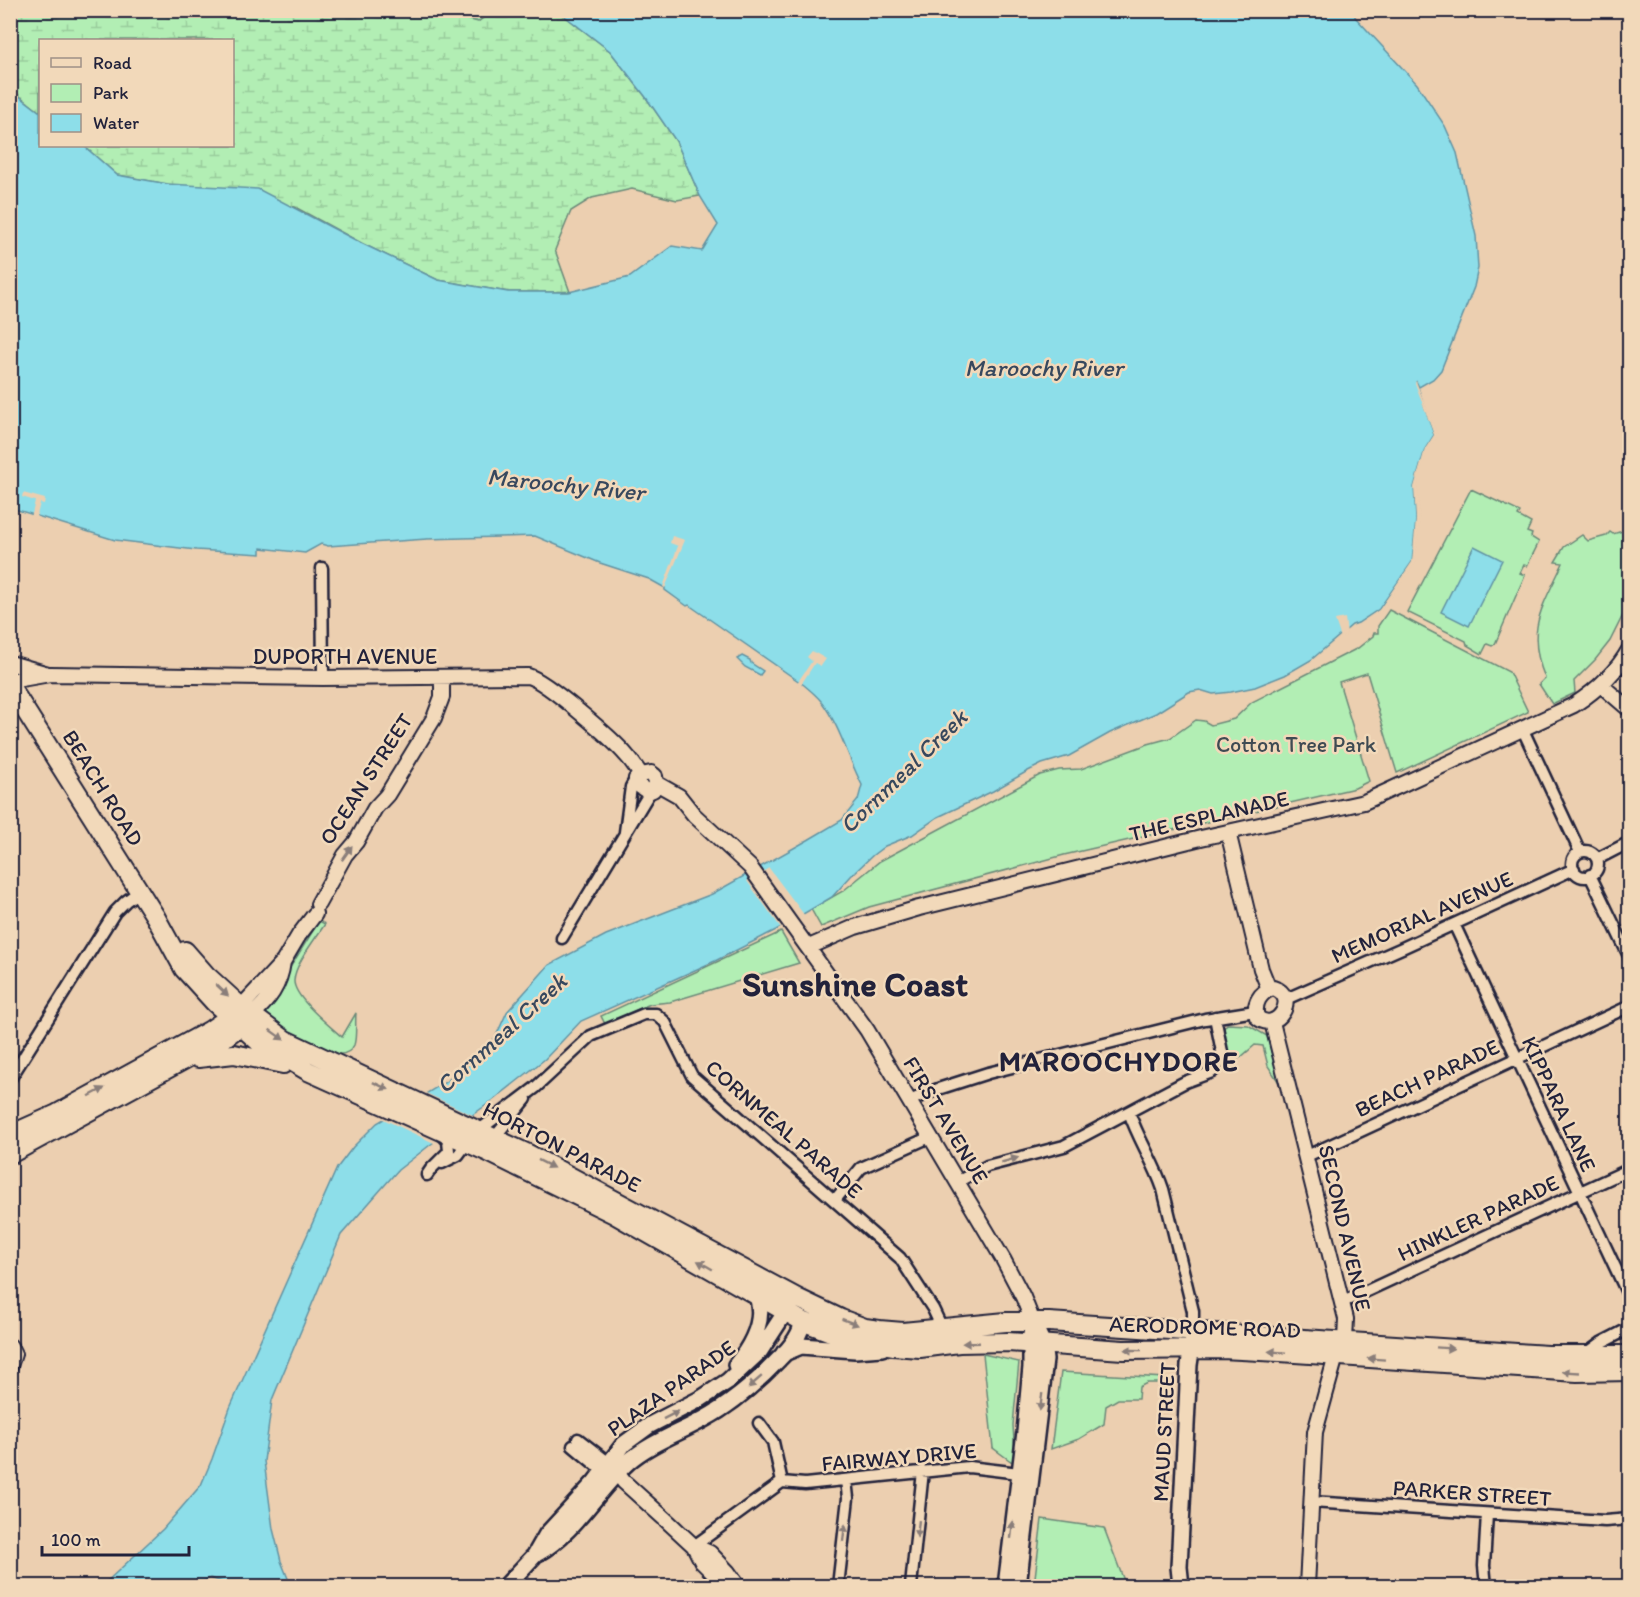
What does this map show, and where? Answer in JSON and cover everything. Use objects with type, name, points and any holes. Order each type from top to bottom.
[{"type":"main road","name":"BEACH ROAD","points":[[10,686],[155,915],[241,1017]]},
{"type":"main road","points":[[10,1154],[224,1038],[241,1017]]},
{"type":"main road","points":[[10,1135],[57,1114],[217,1027],[241,1017]]},
{"type":"main road","name":"HORTON PARADE","points":[[241,1017],[267,1049],[308,1071],[444,1135],[473,1132],[756,1294],[792,1304]]},
{"type":"main road","name":"HORTON PARADE","points":[[241,1017],[626,1205],[792,1304]]},
{"type":"main road","points":[[172,1067],[197,1058],[234,1054],[308,1071]]},
{"type":"main road","points":[[352,1072],[359,1094]]},
{"type":"main road","points":[[715,1390],[744,1355],[756,1330],[760,1314],[756,1294]]},
{"type":"main road","points":[[792,1304],[802,1321]]},
{"type":"main road","name":"AERODROME ROAD","points":[[792,1304],[865,1328],[903,1332],[999,1322],[1033,1322],[1192,1341],[1245,1350],[1340,1349],[1584,1356],[1629,1355]]},
{"type":"main road","name":"PLAZA PARADE","points":[[614,1473],[621,1447],[630,1438],[715,1390],[754,1357],[792,1304]]},
{"type":"main road","name":"AERODROME ROAD","points":[[802,1321],[847,1338],[920,1348],[1000,1342],[1123,1350],[1192,1341]]},
{"type":"main road","name":"PLAZA PARADE","points":[[506,1587],[535,1555],[544,1538],[614,1473],[655,1444],[721,1409],[758,1380],[799,1333],[802,1321]]},
{"type":"main road","points":[[1006,1587],[1031,1366],[1036,1344],[1033,1322]]},
{"type":"main road","name":"MAUD STREET","points":[[1182,1587],[1179,1567],[1192,1341]]},
{"type":"main road","points":[[1018,1587],[1044,1383],[1045,1360],[1036,1344]]},
{"type":"main road","points":[[783,1354],[801,1346],[855,1350],[893,1346]]},
{"type":"main road","name":"AERODROME ROAD","points":[[1340,1349],[1577,1372],[1629,1371]]},
{"type":"street","points":[[322,568],[323,678]]},
{"type":"street","name":"THE ESPLANADE","points":[[809,947],[855,927],[920,908],[1228,832],[1364,802],[1574,705],[1601,685],[1616,669],[1629,648]]},
{"type":"street","points":[[10,663],[50,674]]},
{"type":"street","name":"DUPORTH AVENUE","points":[[10,681],[50,674],[323,678],[534,677],[619,747],[638,776]]},
{"type":"street","name":"OCEAN STREET","points":[[241,1017],[283,962],[317,909],[345,855],[356,842],[375,808],[387,795],[434,718],[442,697],[442,677]]},
{"type":"street","points":[[1601,685],[1629,710]]},
{"type":"street","points":[[1523,730],[1580,852]]},
{"type":"street","points":[[562,938],[653,787],[654,774],[638,776],[631,786],[625,833]]},
{"type":"street","points":[[653,787],[679,796],[694,815],[738,853],[809,947]]},
{"type":"street","points":[[1228,832],[1269,989]]},
{"type":"street","points":[[1597,859],[1629,842]]},
{"type":"street","points":[[1580,852],[1588,852],[1597,859],[1598,867],[1590,876],[1582,876],[1574,869],[1574,857],[1580,852]]},
{"type":"street","name":"MEMORIAL AVENUE","points":[[1286,999],[1574,869]]},
{"type":"street","points":[[1590,876],[1629,958]]},
{"type":"street","points":[[10,1079],[115,912],[140,891]]},
{"type":"street","name":"KIPPARA LANE","points":[[1454,924],[1629,1299]]},
{"type":"street","name":"FIRST AVENUE","points":[[809,947],[867,1030],[1020,1291],[1033,1322]]},
{"type":"street","points":[[1273,988],[1282,992],[1286,999],[1281,1014],[1268,1023],[1259,1020],[1255,1011],[1260,997],[1269,989],[1273,988]]},
{"type":"street","name":"BEACH PARADE","points":[[1307,1156],[1629,1006]]},
{"type":"street","points":[[909,1101],[973,1077],[1215,1017],[1255,1011]]},
{"type":"street","name":"CORNMEAL PARADE","points":[[473,1132],[533,1090],[591,1036],[644,1014],[654,1013],[665,1022],[692,1076],[878,1237],[905,1264],[942,1328]]},
{"type":"street","points":[[957,1182],[987,1166],[1064,1146],[1185,1082],[1208,1074],[1216,1068],[1222,1052],[1215,1017]]},
{"type":"street","name":"SECOND AVENUE","points":[[1272,1022],[1346,1318],[1340,1349],[1315,1432],[1307,1587]]},
{"type":"street","name":"CORNMEAL PARADE","points":[[473,1132],[533,1090]]},
{"type":"street","name":"MAUD STREET","points":[[1129,1112],[1163,1189],[1193,1311],[1192,1341]]},
{"type":"street","points":[[427,1175],[429,1170],[435,1166],[456,1156],[473,1132]]},
{"type":"street","points":[[435,1166],[449,1151],[449,1143],[444,1135]]},
{"type":"street","points":[[835,1200],[861,1168],[930,1137]]},
{"type":"street","name":"HINKLER PARADE","points":[[1343,1302],[1629,1169]]},
{"type":"street","points":[[1584,1356],[1601,1342],[1629,1328]]},
{"type":"street","points":[[10,1346],[14,1354],[10,1366]]},
{"type":"street","points":[[694,1546],[782,1482],[773,1442],[759,1423]]},
{"type":"street","points":[[576,1442],[614,1473],[694,1546],[710,1553],[728,1572],[738,1587]]},
{"type":"street","name":"FAIRWAY DRIVE","points":[[782,1482],[806,1484],[969,1467],[1019,1473]]},
{"type":"street","points":[[911,1587],[923,1471]]},
{"type":"street","points":[[838,1587],[848,1495],[846,1480]]},
{"type":"street","name":"PARKER STREET","points":[[1311,1502],[1605,1521],[1629,1519]]},
{"type":"street","points":[[1486,1587],[1484,1566],[1487,1514]]},
{"type":"street","points":[[694,1546],[702,1562],[726,1587]]},
{"type":"green space","points":[[431,10],[478,22],[492,11],[558,11],[610,51],[645,96],[676,141],[700,196],[677,200],[632,189],[592,198],[571,211],[555,250],[570,292],[508,292],[438,280],[363,244],[295,207],[117,175],[85,147],[234,147],[234,39],[39,39],[39,111],[11,89],[10,11]]},
{"type":"green space","points":[[431,11],[492,11],[478,22]]},
{"type":"green space","points":[[1471,489],[1520,512],[1518,516],[1531,523],[1527,532],[1539,542],[1527,566],[1524,565],[1520,573],[1525,575],[1495,644],[1492,646],[1487,644],[1482,654],[1467,645],[1466,641],[1407,612]]},
{"type":"green space","points":[[1629,529],[1629,603],[1610,641],[1574,681],[1575,693],[1552,704],[1539,684],[1545,678],[1536,646],[1536,632],[1543,606],[1563,563],[1555,562],[1564,547],[1582,535],[1588,541],[1606,536],[1610,532],[1613,534]]},
{"type":"green space","name":"Cotton Tree Park","points":[[1389,610],[1509,672],[1528,712],[1397,773],[1367,673],[1339,682],[1369,781],[1355,788],[1064,855],[869,907],[821,927],[811,909],[843,891],[880,861],[1040,775],[1059,770],[1081,769],[1170,738],[1196,720],[1211,725],[1234,719],[1252,702],[1358,648],[1374,633],[1378,633],[1378,626]]},
{"type":"green space","points":[[319,921],[325,924],[301,960],[294,981],[306,1003],[342,1037],[356,1013],[354,1045],[347,1052],[337,1054],[310,1045],[265,1015],[291,966]]},
{"type":"green space","points":[[781,932],[799,963],[670,1002],[650,1004],[605,1024],[601,1016]]},
{"type":"green space","points":[[1227,1024],[1248,1025],[1267,1036],[1280,1084],[1268,1066],[1263,1046],[1255,1045],[1241,1057],[1223,1065],[1227,1049],[1223,1029]]},
{"type":"green space","points":[[983,1354],[1019,1362],[1013,1425],[1015,1457],[1012,1462],[993,1448]]},
{"type":"green space","points":[[1061,1372],[1165,1378],[1164,1383],[1147,1383],[1139,1387],[1138,1399],[1118,1399],[1106,1406],[1104,1424],[1079,1439],[1051,1449]]},
{"type":"green space","points":[[1042,1519],[1104,1528],[1126,1586],[1034,1586]]},
{"type":"water","name":"Maroochy River","points":[[558,11],[1355,11],[1355,17],[1417,84],[1445,126],[1457,153],[1476,236],[1478,268],[1474,287],[1441,370],[1433,379],[1419,387],[1416,381],[1434,435],[1425,449],[1414,487],[1416,519],[1412,562],[1379,609],[1352,625],[1311,660],[1285,675],[1255,687],[1231,692],[1213,694],[1200,690],[1189,692],[1156,713],[1110,733],[1069,756],[1042,764],[993,791],[938,817],[912,835],[885,846],[851,876],[832,897],[776,930],[715,961],[581,1021],[545,1059],[398,1170],[341,1235],[272,1400],[264,1461],[273,1529],[281,1561],[291,1586],[235,1586],[210,1578],[192,1586],[102,1586],[163,1529],[201,1485],[230,1408],[337,1168],[353,1147],[377,1123],[444,1083],[484,1053],[496,1036],[507,1012],[549,965],[606,935],[712,894],[808,840],[842,820],[858,800],[862,785],[828,711],[804,685],[649,579],[600,563],[535,536],[427,539],[328,546],[321,544],[305,553],[261,548],[261,554],[196,550],[115,540],[11,508],[10,89],[39,111],[39,147],[85,147],[117,175],[168,184],[258,189],[438,280],[508,292],[569,292],[630,277],[672,246],[702,251],[718,225],[700,196],[676,141],[610,51]]},
{"type":"water","points":[[1474,546],[1502,560],[1469,626],[1441,612]]},
{"type":"water","points":[[742,656],[763,671],[760,675],[745,667],[737,659]]},
{"type":"pier","points":[[1416,381],[1437,436],[1427,450],[1417,480],[1419,519],[1415,562],[1377,613],[1412,562],[1416,519],[1414,487],[1425,449],[1434,435]]},
{"type":"pier","points":[[23,493],[45,499],[44,504],[40,503],[36,519],[31,518],[35,501],[22,497]]},
{"type":"pier","points":[[672,536],[685,540],[665,588],[663,587],[678,546],[670,543]]},
{"type":"pier","points":[[1345,618],[1347,633],[1341,638],[1335,620]]},
{"type":"pier","points":[[812,651],[826,659],[821,666],[815,663],[800,686],[797,683],[812,661],[807,657]]},
{"type":"pier","points":[[769,868],[805,916],[781,928],[747,881]]},
{"type":"pier","points":[[424,1092],[475,1116],[436,1144],[381,1118]]},
{"type":"district","name":"Sunshine Coast","points":[[855,984]]},
{"type":"district","name":"MAROOCHYDORE","points":[[1119,1061]]},
{"type":"water label","name":"Cornmeal Creek","points":[[903,771]]},
{"type":"water label","name":"Cornmeal Creek","points":[[501,1033]]}]
